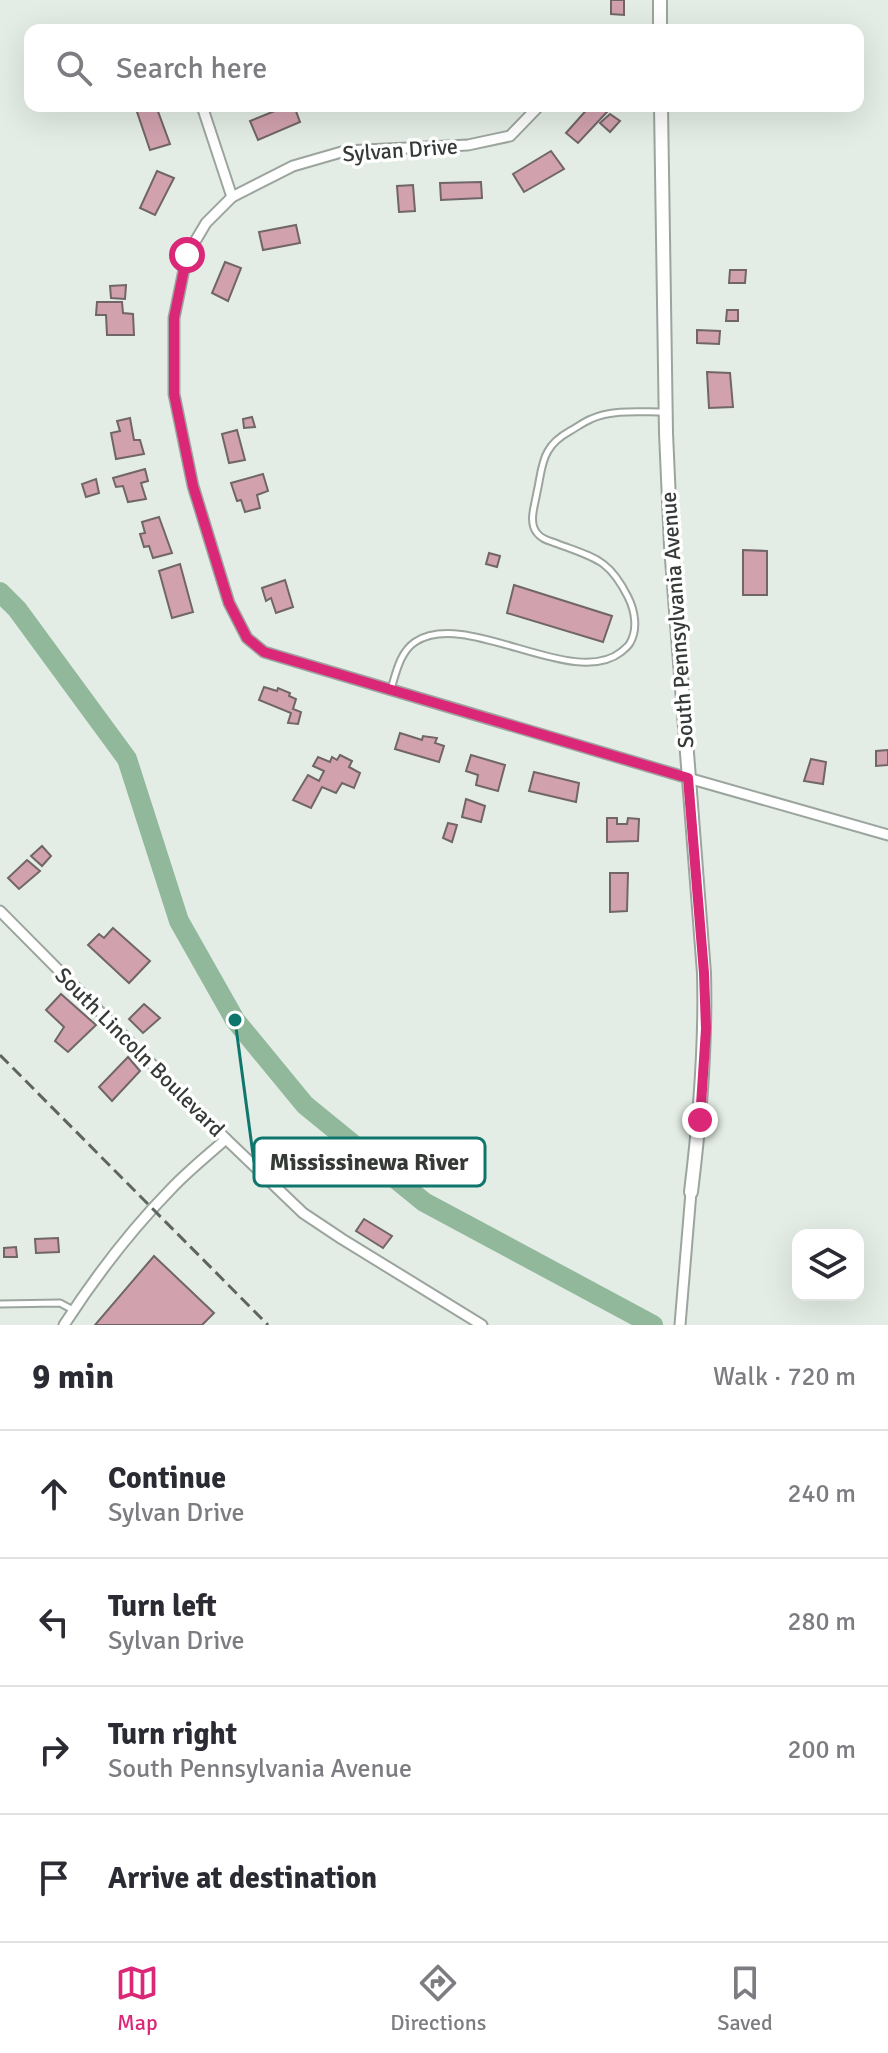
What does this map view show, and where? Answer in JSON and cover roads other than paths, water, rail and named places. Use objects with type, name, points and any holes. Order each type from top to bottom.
[{"type":"street","points":[[660,0],[660,24]]},
{"type":"street","points":[[204,112],[232,197]]},
{"type":"street","name":"Sylvan Drive","points":[[533,112],[510,136],[468,145],[345,151],[293,166],[232,197],[206,223],[187,255],[174,318],[174,394],[193,486],[229,603],[247,638],[264,652],[888,835]]},
{"type":"street","name":"South Pennsylvania Avenue","points":[[661,112],[665,412],[671,546],[706,1029],[680,1325]]},
{"type":"street","name":"South Lincoln Boulevard","points":[[0,911],[303,1213],[482,1325]]},
{"type":"street","points":[[64,1325],[87,1289],[172,1188],[226,1139]]},
{"type":"lane","points":[[390,690],[403,654],[416,641],[435,635],[452,633],[470,636],[563,660],[593,662],[614,657],[629,645],[635,626],[633,606],[621,582],[609,567],[594,558],[539,537],[532,515],[547,452],[558,438],[593,417],[612,413],[665,412]]},
{"type":"lane","points":[[0,1304],[60,1303],[74,1310]]},
{"type":"waterway","points":[[0,592],[17,609],[127,759],[179,921],[235,1020],[305,1105],[424,1202],[653,1325]]},
{"type":"railway","points":[[0,1055],[268,1325]]},
{"type":"place","name":"Mississinewa River","points":[[235,1020]]}]
